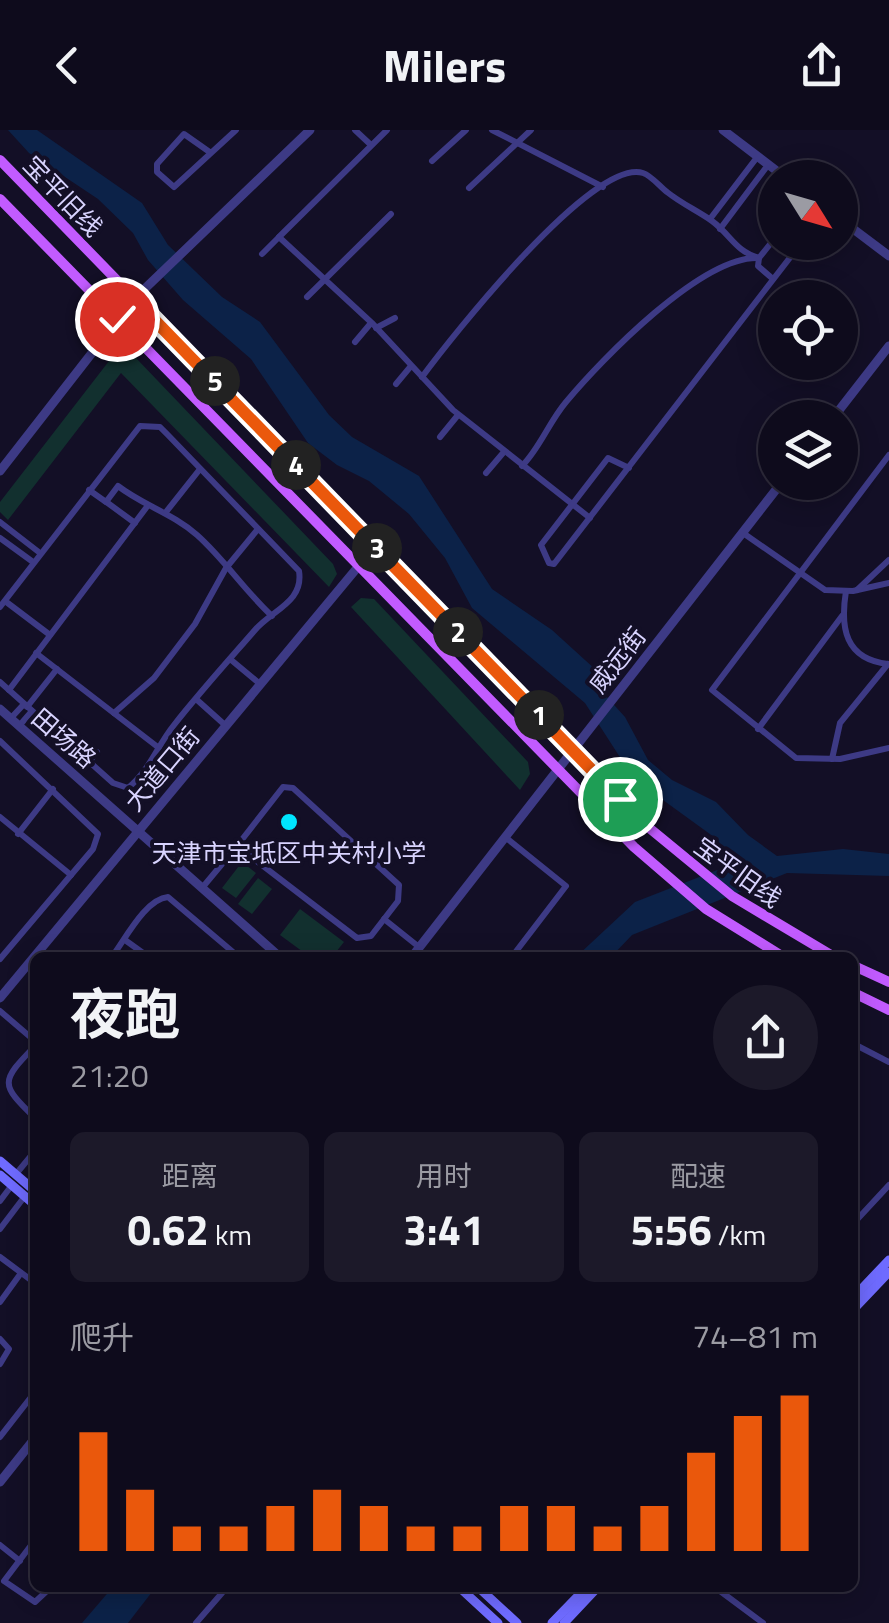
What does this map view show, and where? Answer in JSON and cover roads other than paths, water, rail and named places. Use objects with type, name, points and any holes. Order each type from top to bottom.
[{"type":"main road","name":"宝平旧线","points":[[0,160],[572,748],[694,866],[732,896],[826,952]]},
{"type":"main road","name":"宝平旧线","points":[[0,199],[357,568],[666,877],[775,952]]},
{"type":"main road","points":[[858,968],[889,982]]},
{"type":"main road","points":[[858,995],[889,1010]]},
{"type":"main road","points":[[0,1161],[30,1200]]},
{"type":"main road","points":[[0,1175],[30,1188]]},
{"type":"main road","points":[[858,1293],[889,1260]]},
{"type":"main road","points":[[858,1305],[889,1272]]},
{"type":"main road","points":[[464,1592],[498,1623]]},
{"type":"main road","points":[[483,1592],[518,1623]]},
{"type":"main road","points":[[552,1623],[582,1592]]},
{"type":"main road","points":[[564,1623],[593,1592]]},
{"type":"street","points":[[194,138],[205,130]]},
{"type":"street","points":[[211,153],[182,132],[156,164],[166,182],[174,186],[211,153],[236,130]]},
{"type":"street","points":[[0,472],[134,299],[310,130]]},
{"type":"street","points":[[355,130],[370,146]]},
{"type":"street","points":[[372,130],[379,137]]},
{"type":"street","points":[[262,254],[387,130]]},
{"type":"street","points":[[432,162],[466,130]]},
{"type":"street","points":[[492,130],[603,187]]},
{"type":"street","points":[[470,188],[531,130]]},
{"type":"street","points":[[723,130],[763,160]]},
{"type":"street","points":[[710,220],[758,156]]},
{"type":"street","points":[[422,378],[499,278],[603,187],[628,173],[644,173],[695,214],[710,220],[740,253],[758,258]]},
{"type":"street","points":[[720,229],[758,178]]},
{"type":"street","points":[[307,298],[392,214]]},
{"type":"street","points":[[858,233],[889,256]]},
{"type":"street","points":[[280,237],[374,325],[458,415],[590,518]]},
{"type":"street","points":[[522,466],[563,406],[639,325],[734,261],[758,258]]},
{"type":"street","points":[[759,260],[758,266],[774,279]]},
{"type":"street","points":[[629,468],[608,458],[541,545],[549,562],[554,564],[629,468],[788,260]]},
{"type":"street","points":[[355,342],[374,325],[395,318]]},
{"type":"street","points":[[847,400],[889,346]]},
{"type":"street","points":[[396,384],[411,366]]},
{"type":"street","points":[[440,437],[458,415]]},
{"type":"street","points":[[0,682],[113,783],[128,788],[230,659],[293,598],[299,571],[160,427],[140,426],[2,604],[50,636]]},
{"type":"street","points":[[486,473],[503,453]]},
{"type":"street","points":[[885,749],[832,760],[796,758],[712,690],[889,454]]},
{"type":"street","points":[[166,512],[200,469]]},
{"type":"street","points":[[105,501],[118,486],[146,508],[166,512],[197,535],[272,616]]},
{"type":"street","points":[[89,490],[135,523]]},
{"type":"street","name":"威远街","points":[[415,952],[768,500]]},
{"type":"street","points":[[9,690],[146,508]]},
{"type":"street","points":[[0,522],[40,553]]},
{"type":"street","points":[[114,713],[164,666],[195,624],[226,568],[258,529]]},
{"type":"street","points":[[742,533],[825,590],[856,590],[889,583]]},
{"type":"street","points":[[0,538],[33,562]]},
{"type":"street","points":[[856,590],[889,560]]},
{"type":"street","name":"大道口街","points":[[38,952],[357,568]]},
{"type":"street","points":[[832,760],[840,723],[888,664],[858,654],[845,638],[842,616],[846,591]]},
{"type":"street","points":[[758,729],[842,616]]},
{"type":"street","points":[[36,654],[160,748]]},
{"type":"street","points":[[230,659],[260,684]]},
{"type":"street","points":[[15,722],[57,669]]},
{"type":"street","points":[[196,699],[226,724]]},
{"type":"street","name":"田场路","points":[[0,709],[274,952]]},
{"type":"street","points":[[889,736],[885,749],[889,758]]},
{"type":"street","points":[[0,741],[98,834],[93,849],[0,959]]},
{"type":"street","points":[[89,762],[97,752]]},
{"type":"street","points":[[202,888],[236,846],[283,788],[292,788],[398,885],[398,901],[371,936],[358,938],[236,846]]},
{"type":"street","points":[[18,834],[53,789]]},
{"type":"street","points":[[0,818],[71,876]]},
{"type":"street","points":[[504,836],[566,886],[516,952]]},
{"type":"street","points":[[116,952],[146,911],[160,898],[168,897],[233,952]]},
{"type":"street","points":[[384,919],[419,947]]},
{"type":"street","points":[[125,940],[142,952]]},
{"type":"street","name":"大道口街","points":[[0,998],[30,961]]},
{"type":"street","points":[[0,1012],[30,1039]]},
{"type":"street","points":[[858,1046],[889,1062]]},
{"type":"street","points":[[30,1049],[6,1078],[5,1086],[6,1094],[30,1114]]},
{"type":"street","points":[[0,1201],[30,1158]]},
{"type":"street","points":[[858,1218],[889,1185]]},
{"type":"street","points":[[0,1229],[25,1196]]},
{"type":"street","points":[[0,1258],[30,1279]]},
{"type":"street","points":[[0,1302],[21,1273]]},
{"type":"street","points":[[0,1339],[9,1348],[0,1364]]},
{"type":"street","points":[[0,1437],[30,1398]]},
{"type":"street","points":[[0,1482],[30,1444]]},
{"type":"street","points":[[0,1544],[20,1561]]},
{"type":"street","points":[[30,1547],[4,1581],[35,1602],[46,1592]]},
{"type":"street","points":[[196,1623],[222,1592]]},
{"type":"street","points":[[721,1592],[763,1623]]},
{"type":"water","points":[[8,130],[37,130],[142,203],[168,245],[222,297],[260,322],[329,415],[352,437],[419,476],[492,589],[552,630],[596,670],[596,685],[625,717],[648,760],[672,780],[716,802],[748,835],[777,856],[843,849],[889,854],[889,876],[787,873],[632,935],[616,952],[581,952],[635,902],[725,867],[727,852],[714,837],[634,779],[585,703],[472,608],[445,558],[409,514],[369,481],[337,465],[308,443],[251,359],[183,300],[148,260],[133,233],[98,199],[29,153]]},
{"type":"water","points":[[109,1592],[152,1592],[128,1623],[82,1623]]},
{"type":"place","name":"天津市宝坻区中关村小学","points":[[289,822]]}]
